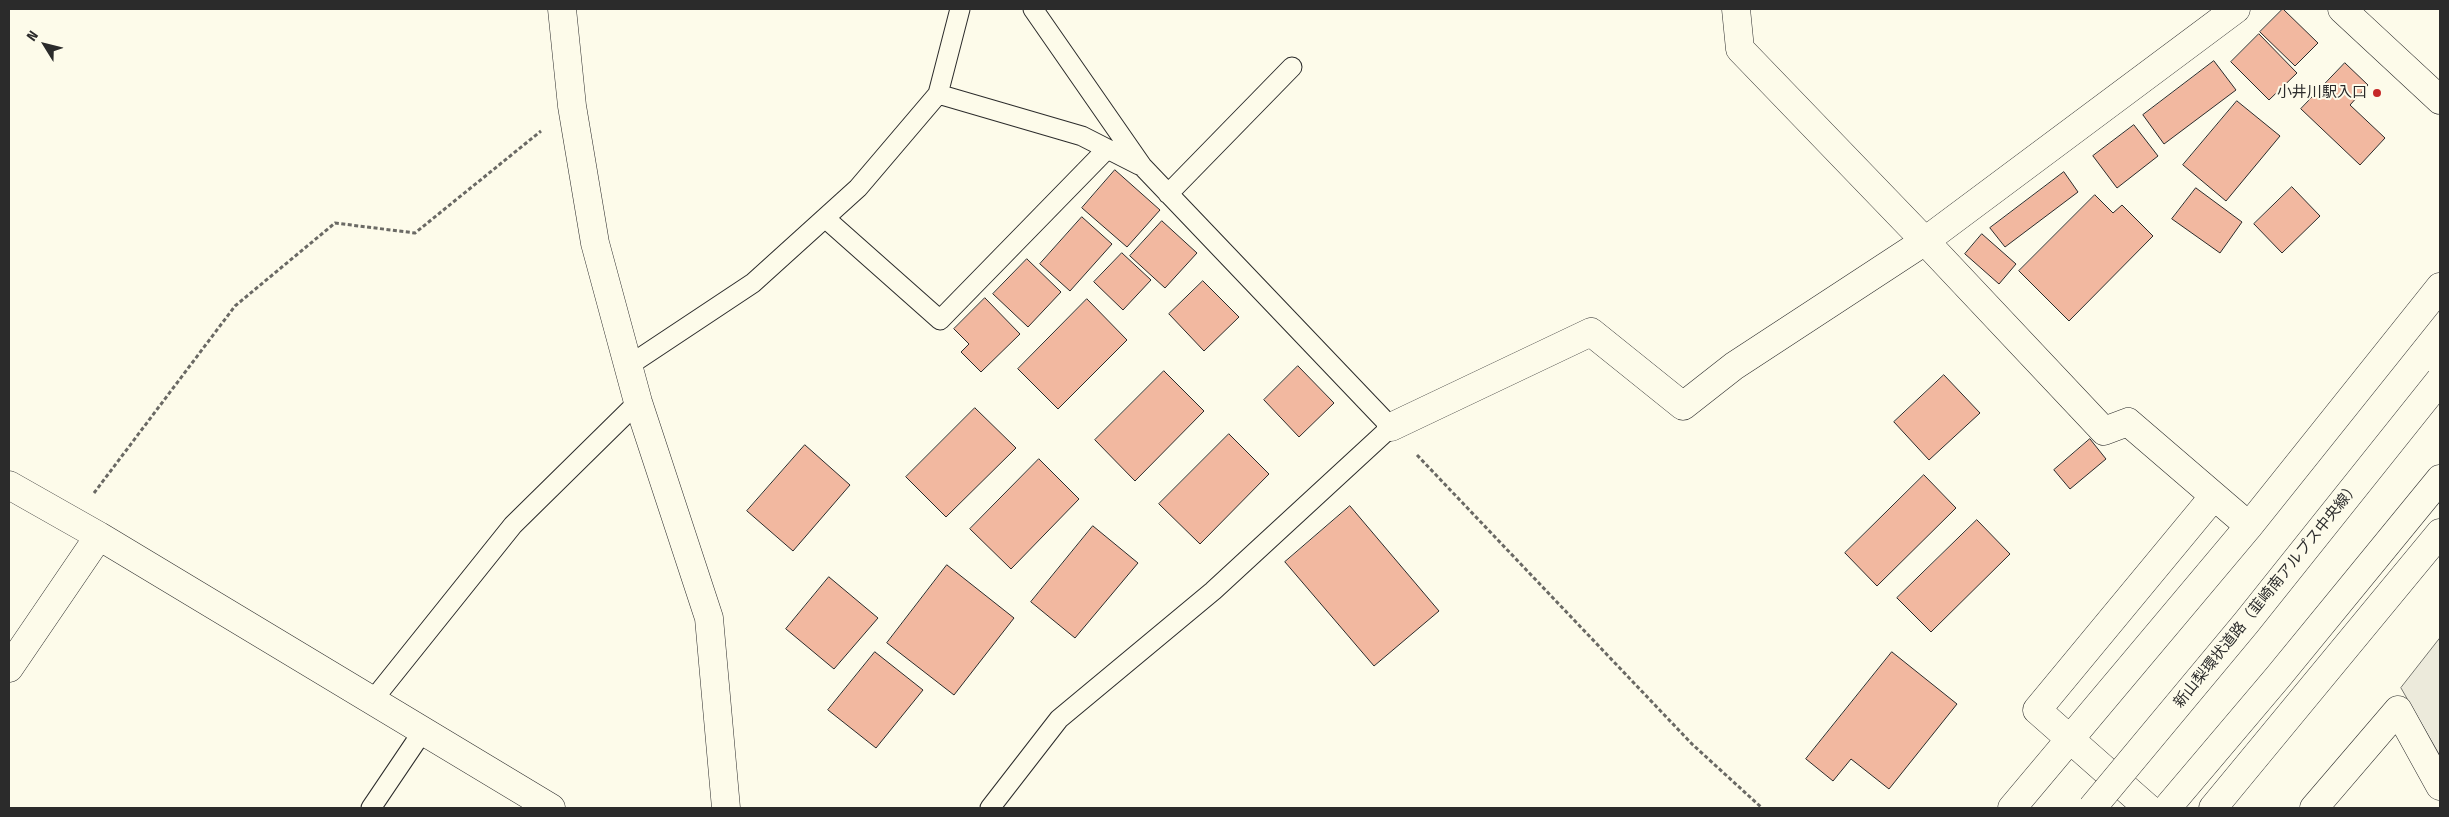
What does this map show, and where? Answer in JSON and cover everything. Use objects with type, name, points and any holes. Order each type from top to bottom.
[{"type":"main road","points":[[562,9],[572,106],[595,243],[638,402],[709,618],[726,808]]},
{"type":"main road","points":[[1736,9],[1740,49],[1925,241],[2104,432],[2128,422],[2249,526]]},
{"type":"main road","points":[[1391,427],[1591,332],[1683,406],[1734,366],[1925,241],[2236,9]]},
{"type":"main road","points":[[2342,9],[2440,100]]},
{"type":"main road","points":[[2012,808],[2249,526],[2440,287]]},
{"type":"main road","name":"新山梨環状道路（韮崎南アルプス中央線）","points":[[2092,808],[2246,623],[2440,380]]},
{"type":"main road","points":[[2167,808],[2278,677],[2440,480]]},
{"type":"main road","points":[[9,485],[99,536],[551,808]]},
{"type":"main road","points":[[2148,808],[2037,710],[2214,496]]},
{"type":"main road","points":[[2214,808],[2440,533]]},
{"type":"main road","points":[[9,668],[99,536]]},
{"type":"main road","points":[[2314,808],[2398,710],[2440,786]]},
{"type":"lane","points":[[628,366],[753,283],[858,188],[938,94],[960,9]]},
{"type":"lane","points":[[990,808],[1059,719],[1213,591],[1391,427],[1142,166],[1033,9]]},
{"type":"lane","points":[[1168,194],[1292,67]]},
{"type":"lane","points":[[938,94],[1082,136],[1142,166]]},
{"type":"lane","points":[[825,218],[940,320],[1107,149]]},
{"type":"lane","points":[[372,701],[513,525],[638,402]]},
{"type":"lane","points":[[371,808],[423,731]]},
{"type":"path","points":[[73,522],[235,306],[335,223],[415,233],[572,106]]},
{"type":"path","points":[[1391,427],[1685,737],[1762,808]]},
{"type":"shaded area","points":[[2440,638],[2440,756],[2401,688]]},
{"type":"building","points":[[2283,9],[2318,43],[2295,66],[2260,32]]},
{"type":"building","points":[[2259,34],[2297,73],[2269,100],[2231,62]]},
{"type":"building","points":[[2214,61],[2236,90],[2164,144],[2143,115]]},
{"type":"building","points":[[2345,63],[2368,85],[2350,105],[2385,138],[2360,165],[2301,109]]},
{"type":"building","points":[[2237,101],[2280,136],[2226,201],[2183,165]]},
{"type":"building","points":[[2134,125],[2158,156],[2117,188],[2093,156]]},
{"type":"building","points":[[1115,170],[1160,210],[1127,247],[1082,208]]},
{"type":"building","points":[[2064,172],[2078,192],[2005,247],[1990,228]]},
{"type":"building","points":[[2292,187],[2320,216],[2282,253],[2254,224]]},
{"type":"building","points":[[2196,188],[2242,222],[2220,253],[2172,219]]},
{"type":"building","points":[[2095,195],[2113,213],[2122,205],[2153,236],[2069,321],[2019,271]]},
{"type":"building","points":[[1082,217],[1112,244],[1070,291],[1040,264]]},
{"type":"building","points":[[1162,221],[1197,253],[1165,288],[1130,256]]},
{"type":"building","points":[[1982,234],[2016,264],[1999,284],[1965,254]]},
{"type":"building","points":[[1122,253],[1151,280],[1123,310],[1094,282]]},
{"type":"building","points":[[1027,259],[1061,292],[1028,327],[993,294]]},
{"type":"building","points":[[1203,281],[1239,317],[1204,351],[1169,314]]},
{"type":"building","points":[[985,298],[1020,334],[981,372],[961,352],[969,344],[954,329]]},
{"type":"building","points":[[1087,299],[1127,340],[1058,409],[1018,369]]},
{"type":"building","points":[[1298,366],[1334,403],[1299,437],[1264,400]]},
{"type":"building","points":[[1164,371],[1204,411],[1135,481],[1095,440]]},
{"type":"building","points":[[1944,375],[1980,413],[1929,460],[1894,422]]},
{"type":"building","points":[[975,408],[1016,448],[946,517],[906,477]]},
{"type":"building","points":[[1229,434],[1269,474],[1200,544],[1159,504]]},
{"type":"building","points":[[2090,439],[2106,459],[2070,489],[2054,470]]},
{"type":"building","points":[[805,445],[850,485],[793,551],[747,511]]},
{"type":"building","points":[[1039,459],[1079,499],[1011,569],[970,529]]},
{"type":"building","points":[[1924,475],[1956,508],[1877,586],[1845,553]]},
{"type":"building","points":[[1350,506],[1439,611],[1374,666],[1285,562]]},
{"type":"building","points":[[1977,520],[2010,554],[1931,632],[1897,598]]},
{"type":"building","points":[[1093,526],[1138,563],[1075,638],[1031,602]]},
{"type":"building","points":[[947,565],[1014,618],[954,695],[887,643]]},
{"type":"building","points":[[829,577],[878,618],[834,669],[786,629]]},
{"type":"building","points":[[875,652],[923,690],[876,748],[828,710]]},
{"type":"building","points":[[1892,652],[1957,704],[1889,789],[1851,759],[1833,781],[1806,759]]},
{"type":"place","name":"小井川駅入口","points":[[2377,93]]}]
